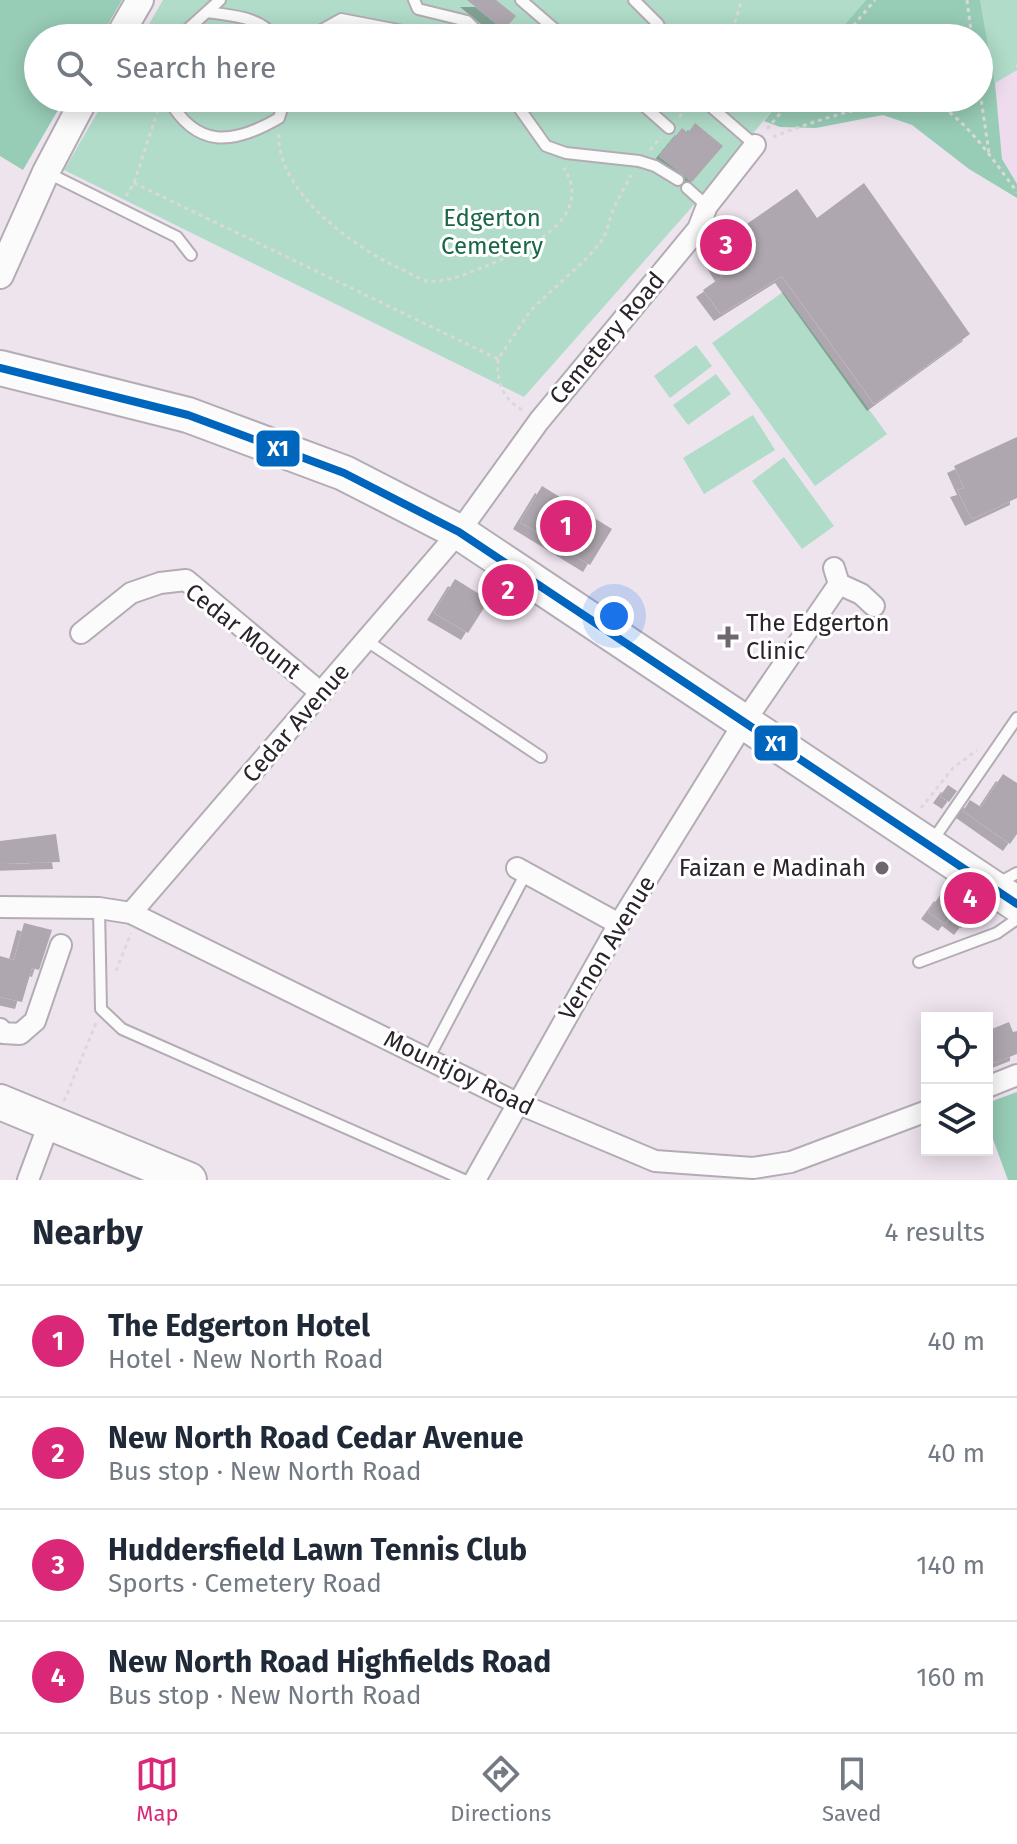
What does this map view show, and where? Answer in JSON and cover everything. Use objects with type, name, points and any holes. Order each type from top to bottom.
[{"type":"highway","points":[[0,368],[188,415],[344,473],[459,532],[918,837],[1009,888]]},
{"type":"highway","points":[[0,1102],[189,1180]]},
{"type":"street","points":[[126,24],[140,0]]},
{"type":"street","points":[[0,275],[46,172],[78,112]]},
{"type":"street","name":"Cemetery Road","points":[[459,532],[539,421],[698,229],[707,206],[755,145]]},
{"type":"street","name":"Cedar Avenue","points":[[134,914],[459,532]]},
{"type":"street","name":"Vernon Avenue","points":[[475,1180],[619,924],[837,576],[874,606]]},
{"type":"street","name":"Cedar Mount","points":[[81,633],[131,593],[160,583],[186,580],[321,693]]},
{"type":"street","points":[[521,870],[619,924]]},
{"type":"street","name":"Mountjoy Road","points":[[0,907],[99,908],[134,914],[517,1103],[655,1161],[753,1168],[791,1162],[921,1113]]},
{"type":"street","points":[[0,1029],[3,1033],[20,1034],[35,1021],[61,945]]},
{"type":"street","points":[[993,1085],[1017,1075]]},
{"type":"street","points":[[28,1180],[53,1122]]},
{"type":"lane","points":[[194,24],[220,0]]},
{"type":"lane","points":[[521,0],[549,24]]},
{"type":"lane","points":[[634,0],[658,24]]},
{"type":"lane","points":[[416,5],[470,24]]},
{"type":"lane","points":[[208,12],[259,24]]},
{"type":"lane","points":[[332,24],[341,19],[365,24]]},
{"type":"lane","points":[[176,112],[192,130],[215,137],[236,137],[279,118],[281,112]]},
{"type":"lane","points":[[522,112],[546,146],[566,153],[639,161],[655,166],[678,180]]},
{"type":"lane","points":[[651,112],[669,128]]},
{"type":"lane","points":[[717,112],[755,145]]},
{"type":"lane","points":[[46,172],[177,237],[191,255]]},
{"type":"lane","points":[[687,188],[707,206]]},
{"type":"lane","points":[[367,641],[541,757]]},
{"type":"lane","points":[[918,837],[1017,718]]},
{"type":"lane","points":[[428,1059],[521,870]]},
{"type":"lane","points":[[99,908],[101,1009],[122,1029],[464,1180]]},
{"type":"lane","points":[[919,962],[997,933],[1017,919]]},
{"type":"path","points":[[734,24],[742,0]]},
{"type":"path","points":[[855,24],[875,0]]},
{"type":"path","points":[[967,0],[970,24]]},
{"type":"path","points":[[157,112],[134,183],[498,359]]},
{"type":"path","points":[[755,145],[782,112]]},
{"type":"path","points":[[755,145],[796,127],[845,112]]},
{"type":"path","points":[[948,112],[989,153],[1017,192]]},
{"type":"path","points":[[983,112],[989,153]]},
{"type":"path","points":[[279,118],[278,144],[298,189],[338,231],[389,264],[426,281],[448,280],[501,260],[541,240],[566,216],[573,193],[566,171],[546,146]]},
{"type":"path","points":[[539,421],[515,405],[497,381],[498,359],[531,310],[604,238],[614,207],[639,161]]},
{"type":"path","points":[[918,837],[953,768],[982,747]]},
{"type":"path","points":[[53,1122],[101,1009],[134,914]]},
{"type":"shaded area","points":[[1017,70],[1017,184],[1002,159],[995,83]]},
{"type":"green space","points":[[0,0],[122,0],[108,24],[24,24],[24,112],[57,112],[23,170],[0,156]]},
{"type":"green space","points":[[163,0],[866,0],[845,24],[149,24]]},
{"type":"green space","points":[[866,0],[980,0],[984,24],[845,24]]},
{"type":"green space","points":[[980,0],[1017,0],[1017,70],[995,83],[993,24],[984,24]]},
{"type":"green space","points":[[993,72],[1002,159],[1017,184],[1017,198],[969,169],[912,125],[883,115],[816,128],[780,127],[764,121],[771,112],[993,112]]},
{"type":"green space","name":"Edgerton Cemetery","points":[[98,112],[770,112],[699,199],[524,397],[64,170]]},
{"type":"green space","points":[[783,292],[887,434],[815,486],[712,343]]},
{"type":"green space","points":[[696,345],[712,366],[670,398],[654,376]]},
{"type":"green space","points":[[716,374],[731,394],[688,425],[673,405]]},
{"type":"green space","points":[[753,415],[775,450],[704,494],[683,458]]},
{"type":"green space","points":[[784,457],[834,526],[802,549],[752,481]]},
{"type":"green space","points":[[1017,1092],[1017,1180],[1008,1180],[993,1139],[993,1101]]},
{"type":"building","points":[[467,0],[496,0],[516,16],[509,24],[497,24]]},
{"type":"building","points":[[695,123],[723,146],[692,182],[659,156],[682,128],[688,133]]},
{"type":"building","points":[[864,183],[970,334],[874,404],[782,276],[721,314],[703,290],[723,276],[708,251],[797,189],[817,218]]},
{"type":"building","points":[[1017,437],[1017,498],[972,519],[957,490],[964,488],[954,466]]},
{"type":"building","points":[[542,486],[612,529],[590,565],[520,522]]},
{"type":"building","points":[[455,579],[489,600],[468,633],[434,613]]},
{"type":"building","points":[[1003,774],[1017,783],[1017,834],[1010,844],[963,811],[970,800],[981,807]]},
{"type":"building","points":[[948,785],[957,791],[949,802],[940,796]]},
{"type":"building","points":[[56,834],[60,862],[0,864],[0,841]]},
{"type":"building","points":[[941,894],[970,916],[961,928],[949,919],[945,924],[928,912]]},
{"type":"building","points":[[24,923],[52,930],[39,970],[32,968],[22,1002],[0,997],[0,956],[14,960]]},
{"type":"building","points":[[1009,1022],[1013,1032],[1017,1031],[1017,1054],[994,1063],[993,1029]]},
{"type":"transit line","name":"X1","points":[[0,368],[188,415],[344,473],[459,532],[1017,904]]},
{"type":"place","name":"Huddersfield Lawn Tennis Club","points":[[726,245]]},
{"type":"place","name":"The Edgerton Hotel","points":[[566,526]]},
{"type":"place","name":"New North Road Cedar Avenue","points":[[508,590]]},
{"type":"place","name":"The Edgerton Clinic","points":[[728,637]]},
{"type":"place","name":"Faizan e Madinah","points":[[882,868]]},
{"type":"place","name":"New North Road Highfields Road","points":[[970,898]]}]
